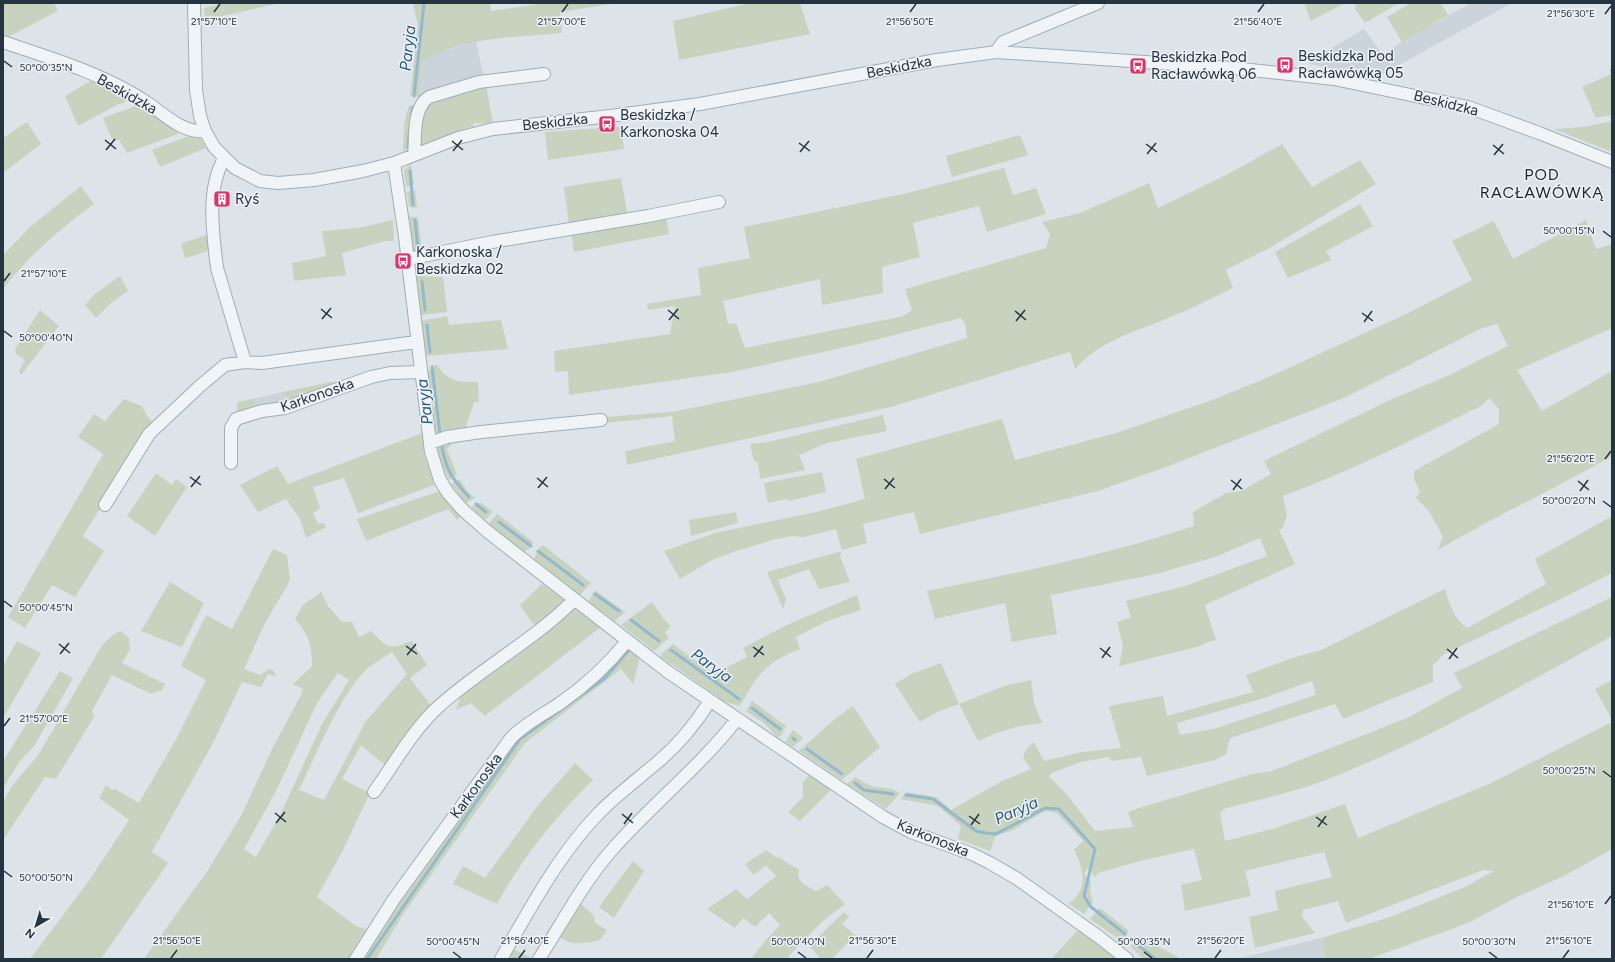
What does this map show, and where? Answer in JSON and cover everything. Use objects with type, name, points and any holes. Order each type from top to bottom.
[{"type":"street","name":"Beskidzka","points":[[194,3],[196,90],[200,116],[205,131],[214,147],[224,159],[248,176],[260,181],[285,184],[328,178],[394,163],[458,138],[493,129],[700,104],[937,60],[996,52],[1234,68],[1334,79],[1468,107],[1612,162]]},
{"type":"street","points":[[996,52],[1003,42],[1098,3]]},
{"type":"street","name":"Beskidzka","points":[[3,42],[94,76],[135,95],[189,130],[205,131]]},
{"type":"street","points":[[414,155],[418,111],[422,102],[429,97],[479,82],[544,74]]},
{"type":"street","points":[[224,159],[216,176],[213,196],[215,253],[217,268],[245,362]]},
{"type":"street","name":"Karkonoska","points":[[394,163],[408,259],[416,342],[430,443],[440,480],[460,507],[488,532],[574,600],[668,672],[710,701],[883,817],[911,832],[972,854],[1002,869],[1099,937],[1127,959]]},
{"type":"street","points":[[408,259],[492,242],[648,216],[719,202]]},
{"type":"street","points":[[105,505],[149,434],[225,366],[245,362],[262,363],[416,342]]},
{"type":"street","name":"Karkonoska","points":[[231,463],[231,428],[236,420],[262,411],[285,408],[358,380],[380,374],[420,372]]},
{"type":"street","points":[[430,443],[447,437],[481,432],[602,420]]},
{"type":"street","points":[[374,792],[408,744],[438,708],[473,679],[515,650],[574,600]]},
{"type":"street","name":"Karkonoska","points":[[356,959],[394,899],[511,738],[526,724],[558,704],[589,681],[612,660],[627,641]]},
{"type":"street","points":[[501,959],[550,877],[584,829],[613,798],[674,747],[699,718],[710,701]]},
{"type":"street","points":[[538,959],[596,868],[696,765],[737,719]]},
{"type":"shaded area","points":[[1471,3],[1512,3],[1377,77],[1309,64],[1313,59],[1364,29],[1383,55],[1404,40]]},
{"type":"shaded area","points":[[476,41],[484,78],[419,97],[422,62],[435,54]]},
{"type":"shaded area","points":[[283,392],[288,404],[252,411],[257,398]]},
{"type":"shaded area","points":[[1324,937],[1322,947],[1325,959],[1237,959]]},
{"type":"green space","points":[[3,3],[54,3],[58,11],[6,38],[3,37]]},
{"type":"green space","points":[[224,3],[280,3],[205,20],[204,8]]},
{"type":"green space","points":[[413,3],[490,3],[491,11],[546,3],[617,3],[560,12],[562,33],[490,40],[455,47],[438,53],[422,62],[419,97],[410,96],[418,27]]},
{"type":"green space","points":[[750,3],[800,3],[810,34],[679,60],[673,21]]},
{"type":"green space","points":[[1304,3],[1345,3],[1311,21]]},
{"type":"green space","points":[[1356,3],[1399,3],[1365,23],[1355,9]]},
{"type":"green space","points":[[1411,3],[1441,3],[1448,15],[1402,42],[1387,17]]},
{"type":"green space","points":[[1612,68],[1612,115],[1596,118],[1582,87],[1611,74],[1609,69]]},
{"type":"green space","points":[[94,79],[132,99],[117,105],[78,126],[65,96]]},
{"type":"green space","points":[[486,84],[493,124],[473,123],[474,127],[466,128],[423,147],[420,137],[420,124],[427,102]]},
{"type":"green space","points":[[141,104],[175,127],[178,134],[127,153],[119,140],[113,141],[103,118]]},
{"type":"green space","points":[[409,105],[415,106],[410,149],[403,151],[404,124]]},
{"type":"green space","points":[[1612,121],[1612,150],[1609,151],[1554,129],[1584,127]]},
{"type":"green space","points":[[27,122],[41,144],[3,173],[3,138]]},
{"type":"green space","points":[[621,127],[624,149],[548,160],[545,132]]},
{"type":"green space","points":[[194,134],[198,135],[206,148],[160,167],[152,150]]},
{"type":"green space","points":[[1020,135],[1028,155],[952,177],[946,156]]},
{"type":"green space","points":[[1282,144],[1312,187],[1360,160],[1376,184],[1273,246],[1226,270],[1233,288],[1183,312],[1129,333],[1105,345],[1084,360],[1075,369],[1070,352],[891,407],[627,465],[625,451],[675,441],[672,416],[605,423],[603,417],[672,412],[819,382],[967,338],[965,323],[961,318],[859,344],[732,372],[569,395],[568,371],[555,372],[554,351],[670,334],[675,306],[648,310],[647,304],[701,295],[698,268],[750,258],[744,227],[903,194],[1004,168],[1013,195],[1036,188],[1046,214],[987,232],[979,206],[913,223],[920,257],[882,267],[883,293],[822,305],[820,279],[723,301],[728,324],[736,323],[745,348],[904,316],[912,310],[905,289],[1046,248],[1050,234],[1042,222],[1080,213],[1149,183],[1158,208],[1232,172]]},
{"type":"green space","points":[[411,164],[414,184],[406,187],[404,170]]},
{"type":"green space","points":[[621,178],[628,217],[569,225],[564,187]]},
{"type":"green space","points":[[81,186],[94,204],[46,243],[23,265],[3,289],[3,255],[31,226]]},
{"type":"green space","points":[[415,190],[417,208],[409,207],[407,192]]},
{"type":"green space","points":[[1360,204],[1373,226],[1326,251],[1331,260],[1288,278],[1275,252]]},
{"type":"green space","points":[[666,215],[669,234],[574,252],[571,232]]},
{"type":"green space","points":[[409,217],[418,217],[422,252],[413,252]]},
{"type":"green space","points":[[393,220],[394,241],[385,241],[342,253],[346,275],[294,281],[292,263],[326,256],[322,231],[358,228]]},
{"type":"green space","points":[[1586,220],[1596,249],[1612,244],[1612,328],[1517,370],[1542,411],[1612,371],[1612,456],[1438,550],[1443,537],[1429,511],[1416,498],[1420,491],[1414,479],[1414,471],[1499,424],[1499,409],[1489,398],[1481,406],[1408,442],[1333,476],[1283,496],[1287,515],[1283,528],[1279,530],[1295,564],[1205,605],[1216,640],[1201,646],[1119,666],[1123,646],[1117,622],[1131,617],[1126,601],[1185,586],[1267,556],[1260,538],[1215,557],[1156,574],[1051,595],[1057,634],[1012,642],[1005,603],[935,619],[927,591],[1095,555],[1194,526],[1193,512],[1226,493],[1241,491],[1271,474],[1264,461],[1392,399],[1447,376],[1508,346],[1497,324],[1480,329],[1346,397],[1166,467],[1098,491],[920,534],[914,512],[863,524],[867,543],[842,550],[836,529],[804,537],[791,536],[733,552],[712,560],[680,579],[664,551],[715,533],[816,512],[865,499],[856,459],[1002,419],[1015,460],[1116,433],[1212,400],[1269,377],[1406,314],[1472,280],[1452,241],[1494,221],[1513,259]]},
{"type":"green space","points":[[210,235],[212,250],[185,258],[181,244]]},
{"type":"green space","points":[[120,276],[128,291],[111,303],[96,318],[85,305],[95,294]]},
{"type":"green space","points":[[418,276],[443,277],[447,312],[421,315],[416,278]]},
{"type":"green space","points":[[40,310],[59,326],[21,375],[19,371],[25,360],[16,354],[15,349]]},
{"type":"green space","points":[[447,316],[449,325],[501,320],[508,349],[425,356],[421,321]]},
{"type":"green space","points":[[436,364],[449,378],[464,382],[478,382],[479,402],[474,402],[464,432],[436,437],[432,408],[439,403],[432,403],[428,371]]},
{"type":"green space","points":[[345,381],[288,404],[283,392],[331,382]]},
{"type":"green space","points":[[257,398],[252,411],[237,416],[237,402]]},
{"type":"green space","points":[[124,399],[142,406],[147,416],[153,423],[83,536],[104,551],[75,597],[52,585],[25,628],[8,617],[103,454],[78,437],[94,414],[105,421]]},
{"type":"green space","points":[[883,415],[887,431],[827,443],[799,455],[805,470],[760,479],[758,463],[754,461],[750,444],[768,442]]},
{"type":"green space","points":[[422,433],[425,450],[424,455],[434,485],[358,513],[344,478],[313,487],[320,508],[313,513],[318,524],[324,523],[326,527],[306,538],[300,519],[286,499],[258,512],[240,485],[277,466],[288,484]]},
{"type":"green space","points":[[453,438],[453,443],[447,449],[457,475],[449,480],[439,456],[437,444]]},
{"type":"green space","points":[[822,472],[826,492],[789,501],[787,499],[768,503],[764,483]]},
{"type":"green space","points":[[156,473],[172,485],[176,479],[187,487],[155,536],[127,516]]},
{"type":"green space","points":[[460,479],[467,491],[475,498],[466,503],[451,484]]},
{"type":"green space","points":[[440,491],[462,515],[457,520],[448,509],[366,541],[357,519]]},
{"type":"green space","points":[[478,503],[482,503],[493,512],[485,520],[471,507]]},
{"type":"green space","points":[[736,512],[738,523],[691,536],[689,520]]},
{"type":"green space","points":[[497,514],[533,542],[529,549],[524,552],[489,524]]},
{"type":"green space","points":[[1612,516],[1612,573],[1557,601],[1444,654],[1433,665],[1433,682],[1343,719],[1335,704],[1230,738],[1226,754],[1215,760],[1147,776],[1141,757],[1112,761],[1108,757],[1080,762],[1052,773],[1049,776],[1068,796],[1095,831],[1133,827],[1128,812],[1252,774],[1272,771],[1407,718],[1462,688],[1454,673],[1612,597],[1612,636],[1542,675],[1471,713],[1363,765],[1326,780],[1289,792],[1224,809],[1220,813],[1225,841],[1272,829],[1345,804],[1358,838],[1491,783],[1612,722],[1612,849],[1564,876],[1517,897],[1468,923],[1369,959],[1325,959],[1322,947],[1324,937],[1390,917],[1465,887],[1494,871],[1483,870],[1346,923],[1338,901],[1303,910],[1302,917],[1315,933],[1255,948],[1249,917],[1278,910],[1275,891],[1332,877],[1324,852],[1245,871],[1251,896],[1185,911],[1181,885],[1202,880],[1194,849],[1144,860],[1098,873],[1095,877],[1088,868],[1084,874],[1091,882],[1090,891],[1093,902],[1084,914],[1069,904],[1078,895],[1082,886],[1082,870],[1074,850],[1083,841],[1057,813],[1045,811],[1011,831],[995,836],[990,851],[958,839],[961,826],[938,806],[901,799],[906,792],[936,797],[951,810],[1002,781],[1031,769],[1023,758],[1026,749],[1034,742],[1044,761],[1082,752],[1121,748],[1109,706],[1163,696],[1167,716],[1253,692],[1246,675],[1292,658],[1321,650],[1445,589],[1456,616],[1467,628],[1546,584],[1535,559]],"holes":[[[1312,681],[1316,695],[1217,728],[1180,735],[1177,723],[1261,699]]]},
{"type":"green space","points":[[543,545],[591,583],[580,595],[534,559],[539,548]]},
{"type":"green space","points":[[273,549],[287,555],[290,579],[264,625],[244,669],[260,675],[269,669],[273,670],[277,677],[268,674],[261,687],[242,682],[213,743],[152,852],[168,863],[101,959],[30,959],[88,882],[129,820],[99,798],[106,785],[112,790],[115,789],[139,803],[175,741],[206,680],[181,666],[206,615],[232,629]]},
{"type":"green space","points":[[842,551],[840,556],[850,582],[819,589],[809,569],[778,580],[786,599],[783,609],[767,572]]},
{"type":"green space","points":[[170,582],[204,603],[182,647],[141,631]]},
{"type":"green space","points":[[542,584],[565,598],[566,604],[536,628],[520,605]]},
{"type":"green space","points":[[595,590],[625,612],[615,621],[588,602]]},
{"type":"green space","points":[[321,592],[328,606],[342,622],[352,622],[359,637],[371,631],[386,644],[393,647],[412,641],[427,665],[410,678],[432,707],[386,766],[361,745],[342,779],[370,793],[341,854],[317,897],[356,926],[368,930],[352,959],[144,959],[208,870],[242,814],[273,747],[301,695],[303,689],[293,684],[312,666],[309,641],[304,630],[295,619],[303,605]],"holes":[[[392,652],[407,674],[366,721],[324,800],[299,790],[329,726],[348,693],[367,669]],[[338,673],[349,680],[322,724],[280,815],[256,857],[244,849],[276,791],[317,703]]]},
{"type":"green space","points":[[857,595],[861,610],[827,621],[796,637],[800,649],[779,659],[764,671],[757,678],[740,706],[725,702],[661,657],[661,654],[673,644],[714,674],[747,657],[743,648],[789,624]]},
{"type":"green space","points":[[652,602],[663,618],[671,626],[665,633],[669,638],[654,651],[621,625]]},
{"type":"green space","points":[[573,606],[601,627],[485,716],[471,703],[456,710],[462,691]]},
{"type":"green space","points":[[121,631],[129,638],[130,649],[122,663],[165,684],[162,690],[151,694],[112,675],[92,711],[94,717],[56,779],[45,777],[3,840],[3,802],[12,786],[39,754],[102,645],[113,635]]},
{"type":"green space","points":[[17,641],[41,653],[3,718],[3,666]]},
{"type":"green space","points":[[627,647],[640,657],[633,684],[621,669],[525,743],[404,913],[376,959],[360,959],[383,920],[517,736]]},
{"type":"green space","points":[[941,663],[959,704],[937,712],[920,722],[895,684],[911,674]]},
{"type":"green space","points":[[60,671],[73,678],[35,745],[20,761],[3,788],[3,761]]},
{"type":"green space","points":[[1031,680],[1034,703],[1042,723],[1009,729],[978,741],[959,704],[1007,685]]},
{"type":"green space","points":[[1612,680],[1612,720],[1595,689]]},
{"type":"green space","points":[[752,701],[786,726],[781,736],[777,737],[765,724],[746,711]]},
{"type":"green space","points":[[853,706],[880,747],[842,780],[799,751],[836,718]]},
{"type":"green space","points":[[793,730],[803,738],[793,747],[785,742]]},
{"type":"green space","points":[[575,763],[593,780],[540,838],[517,870],[497,904],[453,884],[463,866],[485,878],[539,804]]},
{"type":"green space","points":[[810,774],[831,790],[800,821],[788,812],[803,797],[803,782]]},
{"type":"green space","points":[[855,777],[871,786],[892,789],[900,793],[886,809],[847,784]]},
{"type":"green space","points":[[766,850],[777,858],[779,857],[790,865],[799,869],[798,877],[803,884],[816,891],[827,885],[845,904],[824,920],[786,959],[751,959],[780,925],[769,913],[755,927],[743,918],[735,928],[707,909],[736,889],[747,899],[776,876],[766,865],[754,875],[745,864]]},
{"type":"green space","points":[[633,861],[644,871],[614,918],[599,907]]},
{"type":"green space","points":[[579,902],[594,916],[595,923],[607,930],[600,940],[574,943],[558,936]]},
{"type":"green space","points":[[1100,908],[1129,931],[1123,942],[1090,919]]},
{"type":"green space","points":[[844,912],[849,917],[842,924],[855,935],[832,959],[821,959],[809,946]]},
{"type":"green space","points":[[1079,929],[1120,959],[1051,959]]},
{"type":"green space","points":[[1141,938],[1178,957],[1178,959],[1143,959],[1130,946]]},
{"type":"green space","points":[[511,948],[534,959],[505,959]]},
{"type":"waterway","name":"Paryja","points":[[414,96],[424,3]]},
{"type":"waterway","name":"Paryja","points":[[412,114],[413,107]]},
{"type":"waterway","name":"Paryja","points":[[408,147],[409,133]]},
{"type":"waterway","name":"Paryja","points":[[410,171],[413,205]]},
{"type":"waterway","name":"Paryja","points":[[415,220],[418,249]]},
{"type":"waterway","name":"Paryja","points":[[419,261],[420,269]]},
{"type":"waterway","name":"Paryja","points":[[422,281],[425,310]]},
{"type":"waterway","name":"Paryja","points":[[427,325],[430,352]]},
{"type":"waterway","name":"Paryja","points":[[432,367],[440,434]]},
{"type":"waterway","name":"Paryja","points":[[442,447],[451,474],[469,497]]},
{"type":"waterway","name":"Paryja","points":[[476,504],[486,512]]},
{"type":"waterway","name":"Paryja","points":[[499,522],[531,546]]},
{"type":"waterway","name":"Paryja","points":[[538,551],[583,585]]},
{"type":"waterway","name":"Paryja","points":[[595,594],[619,611]]},
{"type":"waterway","name":"Paryja","points":[[631,620],[659,641]]},
{"type":"waterway","name":"Paryja","points":[[671,650],[739,699]]},
{"type":"waterway","points":[[367,959],[520,739],[605,678],[628,651]]},
{"type":"waterway","name":"Paryja","points":[[752,708],[780,729]]},
{"type":"waterway","name":"Paryja","points":[[807,749],[842,774]]},
{"type":"waterway","name":"Paryja","points":[[855,783],[864,790],[893,794]]},
{"type":"waterway","name":"Paryja","points":[[906,795],[933,799],[976,831],[996,834],[1045,808],[1059,809],[1095,849],[1084,896],[1091,907],[1125,934]]},
{"type":"waterway","name":"Paryja","points":[[1137,944],[1155,959]]},
{"type":"place","name":"Beskidzka Pod Racławówką 05","points":[[1285,65]]},
{"type":"place","name":"Beskidzka Pod Racławówką 06","points":[[1138,66]]},
{"type":"place","name":"Beskidzka / Karkonoska 04","points":[[607,124]]},
{"type":"place","name":"Ryś","points":[[222,199]]},
{"type":"place","name":"Karkonoska / Beskidzka 02","points":[[403,261]]},
{"type":"district","name":"POD RACŁAWÓWKĄ","points":[[1542,183]]}]
